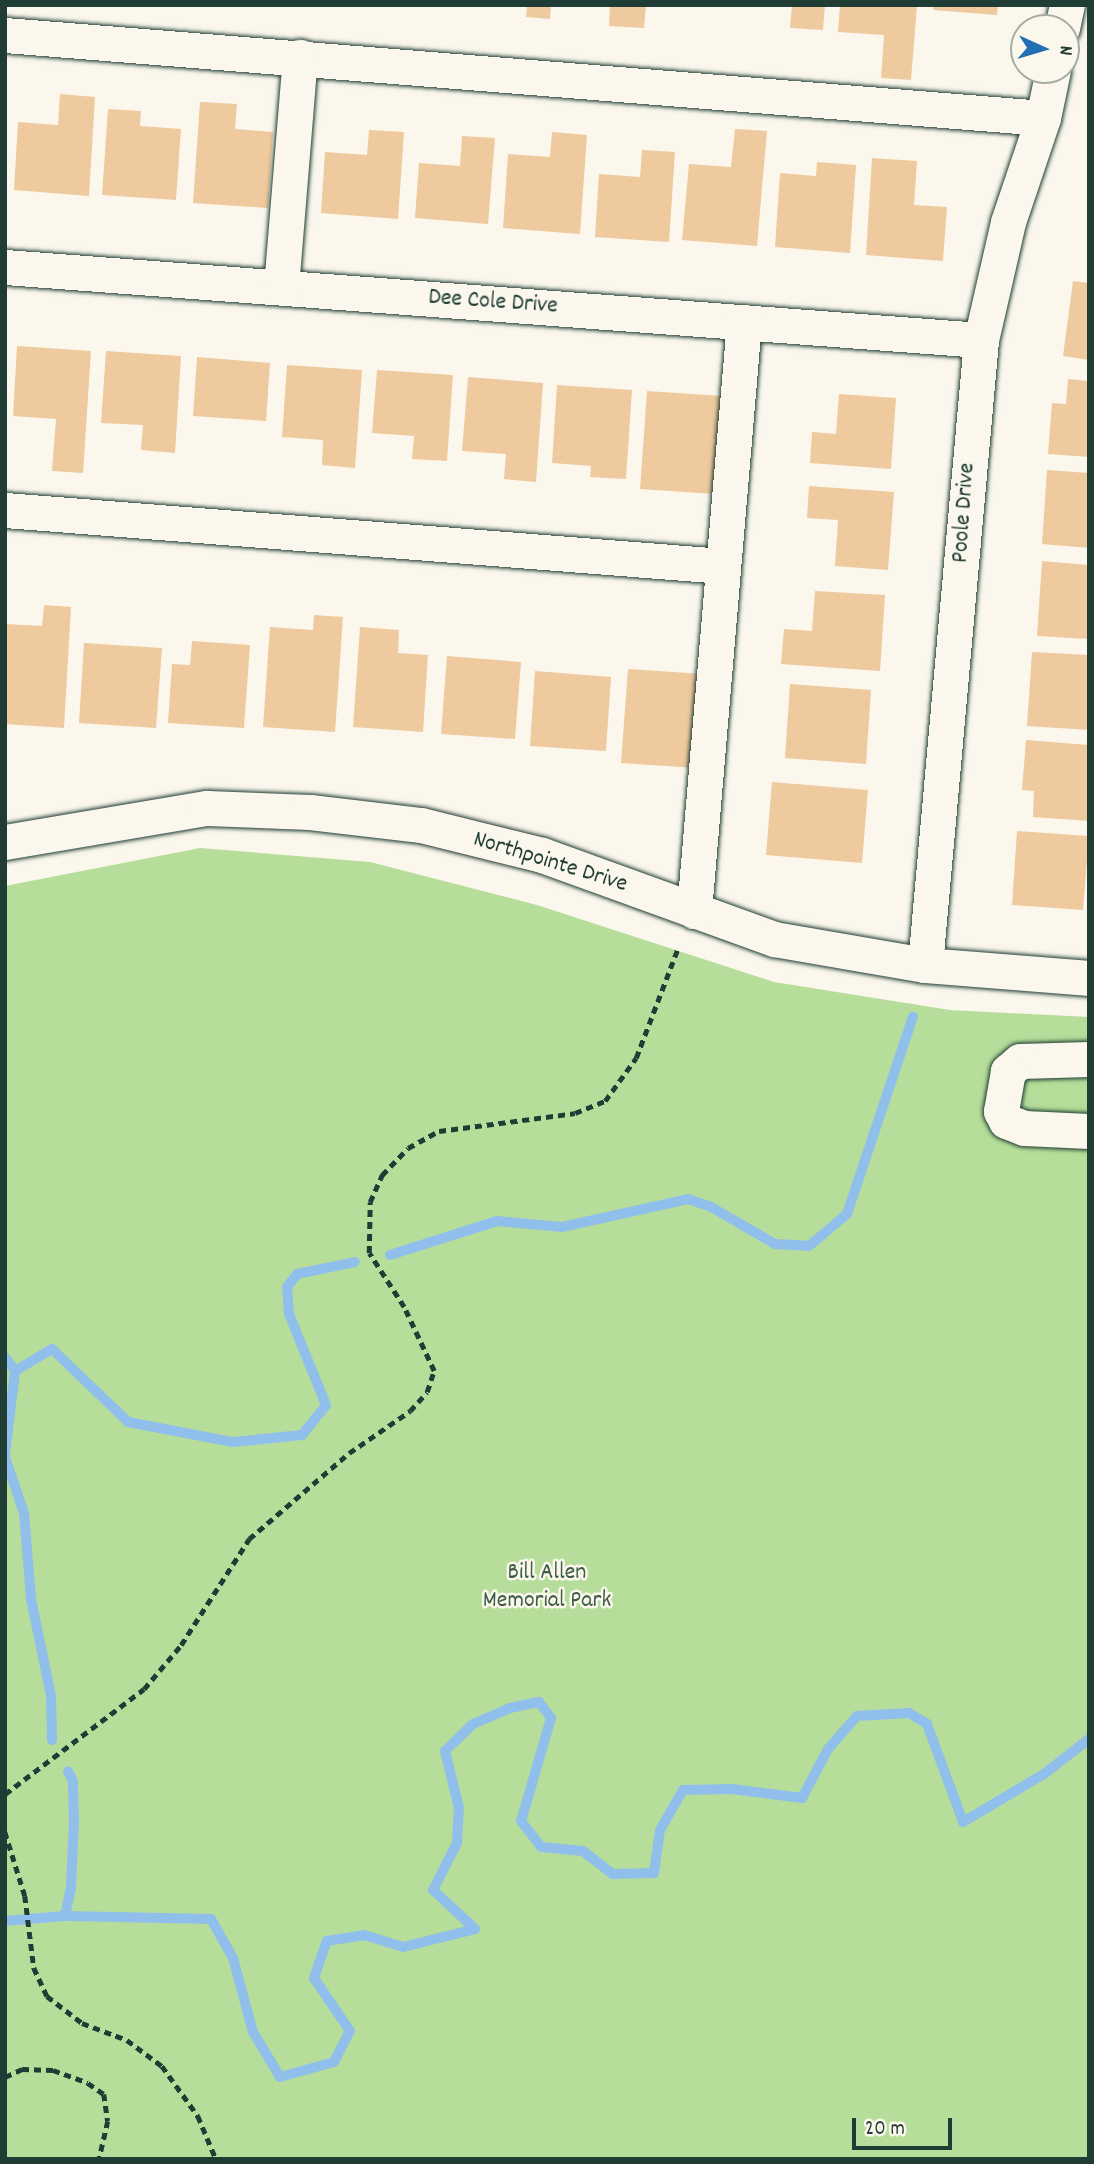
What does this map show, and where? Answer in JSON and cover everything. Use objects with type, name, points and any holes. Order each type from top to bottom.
[{"type":"street","points":[[5,36],[300,57],[1043,118]]},
{"type":"street","points":[[281,287],[300,57]]},
{"type":"street","name":"Poole Drive","points":[[925,965],[981,341],[1008,222],[1043,118],[1050,84]]},
{"type":"street","name":"Dee Cole Drive","points":[[5,267],[981,341]]},
{"type":"street","points":[[694,911],[744,322]]},
{"type":"street","points":[[5,510],[723,566]]},
{"type":"street","name":"Northpointe Drive","points":[[5,842],[207,808],[310,812],[421,825],[542,855],[774,939],[925,965],[1089,978]]},
{"type":"street","points":[[1089,1059],[1020,1061],[1008,1071],[1001,1111],[1006,1121],[1024,1128],[1089,1131]]},
{"type":"path","points":[[5,1794],[144,1689],[181,1645],[249,1539],[349,1453],[410,1410],[427,1392],[434,1371],[404,1307],[369,1254],[370,1202],[382,1175],[408,1148],[439,1132],[575,1113],[604,1101],[636,1058],[678,948]]},
{"type":"path","points":[[5,1832],[25,1896],[33,1956],[47,1996],[82,2023],[127,2040],[162,2066],[198,2116],[216,2159]]},
{"type":"path","points":[[5,2077],[22,2069],[53,2070],[88,2083],[104,2094],[108,2121],[99,2159]]},
{"type":"green space","name":"Bill Allen Memorial Park","points":[[200,848],[370,862],[537,905],[774,982],[950,1010],[1089,1017],[1089,2159],[5,2159],[5,886]]},
{"type":"building","points":[[527,5],[551,5],[550,19],[526,17]]},
{"type":"building","points":[[610,5],[646,5],[644,28],[609,26]]},
{"type":"building","points":[[792,5],[825,5],[823,30],[790,28]]},
{"type":"building","points":[[840,5],[917,5],[911,80],[881,78],[884,35],[838,32]]},
{"type":"building","points":[[934,5],[998,5],[997,15],[933,10]]},
{"type":"building","points":[[60,94],[95,97],[89,196],[14,190],[18,122],[58,125]]},
{"type":"building","points":[[200,102],[237,104],[235,129],[273,132],[268,208],[193,203]]},
{"type":"building","points":[[108,109],[141,111],[140,126],[181,129],[176,200],[102,195]]},
{"type":"building","points":[[735,129],[767,131],[757,246],[682,240],[689,164],[731,167]]},
{"type":"building","points":[[369,130],[404,132],[398,219],[321,213],[325,152],[367,155]]},
{"type":"building","points":[[552,132],[587,135],[580,234],[503,228],[508,154],[550,157]]},
{"type":"building","points":[[462,136],[495,138],[488,224],[415,218],[419,163],[460,166]]},
{"type":"building","points":[[642,150],[675,152],[669,242],[595,237],[599,174],[640,177]]},
{"type":"building","points":[[872,158],[917,161],[914,205],[947,207],[943,261],[866,255]]},
{"type":"building","points":[[817,162],[856,165],[850,253],[775,247],[780,173],[816,176]]},
{"type":"building","points":[[1073,281],[1089,283],[1089,360],[1063,356]]},
{"type":"building","points":[[17,346],[91,351],[83,473],[52,471],[56,419],[13,416]]},
{"type":"building","points":[[106,351],[181,356],[175,453],[141,450],[143,425],[101,423]]},
{"type":"building","points":[[197,357],[270,363],[266,421],[193,416]]},
{"type":"building","points":[[287,365],[362,370],[355,468],[322,465],[323,440],[282,437]]},
{"type":"building","points":[[377,370],[453,375],[447,461],[412,459],[414,436],[372,433]]},
{"type":"building","points":[[468,377],[543,383],[536,482],[504,479],[506,454],[462,451]]},
{"type":"building","points":[[1068,379],[1089,381],[1089,457],[1048,454],[1052,403],[1066,404]]},
{"type":"building","points":[[557,385],[632,390],[626,479],[590,477],[591,466],[552,463]]},
{"type":"building","points":[[647,391],[722,396],[715,494],[640,489]]},
{"type":"building","points":[[839,394],[896,398],[891,469],[810,463],[812,432],[836,434]]},
{"type":"building","points":[[1047,470],[1089,473],[1089,548],[1042,544]]},
{"type":"building","points":[[809,486],[894,492],[888,570],[835,566],[838,520],[807,518]]},
{"type":"building","points":[[1042,561],[1089,565],[1089,639],[1037,636]]},
{"type":"building","points":[[815,591],[885,595],[880,671],[781,664],[784,629],[812,631]]},
{"type":"building","points":[[44,605],[71,607],[64,728],[5,724],[5,624],[42,626]]},
{"type":"building","points":[[314,615],[343,617],[335,732],[263,727],[270,627],[313,630]]},
{"type":"building","points":[[360,627],[399,630],[398,653],[428,655],[423,732],[353,727]]},
{"type":"building","points":[[192,641],[250,645],[244,728],[168,723],[172,664],[190,665]]},
{"type":"building","points":[[84,643],[162,648],[156,728],[79,723]]},
{"type":"building","points":[[1032,652],[1089,655],[1089,730],[1027,726]]},
{"type":"building","points":[[447,656],[521,662],[515,739],[441,734]]},
{"type":"building","points":[[628,669],[703,674],[696,768],[621,763]]},
{"type":"building","points":[[535,671],[611,677],[606,751],[530,746]]},
{"type":"building","points":[[790,684],[871,690],[866,764],[785,758]]},
{"type":"building","points":[[1026,740],[1089,745],[1089,821],[1033,817],[1034,791],[1022,790]]},
{"type":"building","points":[[772,782],[868,790],[862,863],[766,855]]},
{"type":"building","points":[[1017,831],[1089,836],[1083,910],[1012,905]]},
{"type":"waterway","points":[[390,1255],[497,1221],[562,1227],[688,1199],[711,1207],[775,1244],[809,1246],[847,1214],[913,1017]]},
{"type":"waterway","points":[[5,1454],[15,1371],[52,1349],[128,1422],[233,1442],[302,1435],[326,1405],[289,1314],[287,1287],[297,1274],[355,1262]]},
{"type":"waterway","points":[[5,1357],[15,1371]]},
{"type":"waterway","points":[[5,1457],[24,1513],[31,1599],[51,1696],[52,1740]]},
{"type":"waterway","points":[[5,1921],[65,1916],[211,1919],[233,1958],[253,2032],[280,2077],[334,2062],[350,2031],[314,1978],[327,1941],[364,1935],[403,1947],[475,1929],[433,1890],[457,1843],[459,1808],[445,1751],[473,1724],[510,1708],[539,1702],[551,1718],[521,1821],[541,1847],[583,1851],[612,1874],[654,1873],[660,1830],[683,1790],[732,1789],[802,1798],[828,1749],[857,1716],[909,1713],[927,1724],[963,1822],[1044,1774],[1089,1739]]},
{"type":"waterway","points":[[65,1916],[71,1888],[74,1818],[73,1781],[68,1771]]}]
